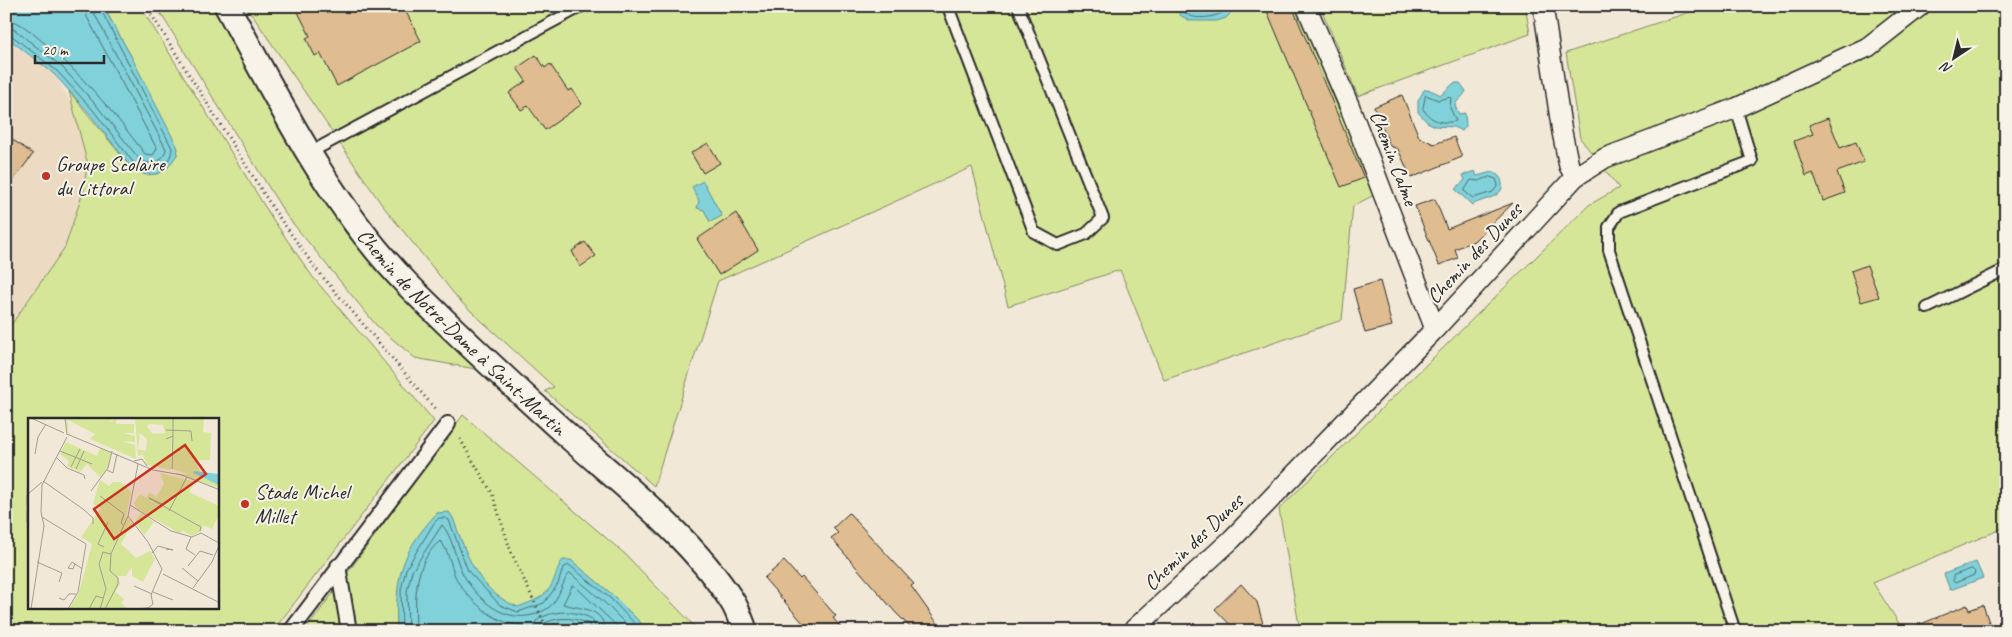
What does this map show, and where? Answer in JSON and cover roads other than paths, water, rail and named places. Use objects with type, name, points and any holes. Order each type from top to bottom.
[{"type":"street","name":"Chemin de Notre-Dame à Saint-Martin","points":[[227,6],[308,153],[350,217],[381,256],[536,407],[660,518],[708,567],[733,602],[743,628]]},
{"type":"street","name":"Chemin Calme","points":[[1306,6],[1349,105],[1435,329]]},
{"type":"street","points":[[1543,6],[1562,132],[1575,177]]},
{"type":"street","name":"Chemin des Dunes","points":[[1132,631],[1232,539],[1435,329],[1575,177],[1605,158],[1736,108],[1868,47],[1920,6]]},
{"type":"street","points":[[290,631],[448,424]]},
{"type":"street","points":[[338,566],[349,631]]},
{"type":"lane","points":[[308,153],[582,6]]},
{"type":"lane","points":[[950,12],[1034,232],[1058,246],[1086,234],[1103,218],[1018,6]]},
{"type":"lane","points":[[1735,631],[1609,250],[1609,227],[1620,212],[1752,161],[1736,108]]},
{"type":"lane","points":[[1927,308],[2006,269]]},
{"type":"water","points":[[6,6],[103,6],[178,148],[177,155],[166,170],[157,174],[146,175],[133,170],[89,113],[54,74],[6,37]]},
{"type":"water","points":[[1179,6],[1238,6],[1226,18],[1217,21],[1190,21],[1180,15]]},
{"type":"water","points":[[1454,83],[1460,83],[1466,91],[1455,106],[1459,114],[1465,113],[1466,126],[1462,131],[1453,127],[1435,126],[1427,122],[1418,112],[1418,101],[1424,90],[1428,89],[1441,95]]},
{"type":"water","points":[[1475,171],[1477,176],[1492,172],[1497,175],[1500,177],[1502,188],[1496,195],[1472,205],[1455,189],[1465,180],[1463,175]]},
{"type":"water","points":[[703,181],[722,216],[710,222],[704,210],[697,208],[699,201],[692,187]]},
{"type":"water","points":[[449,512],[475,570],[483,582],[504,600],[518,607],[538,598],[547,592],[563,560],[571,560],[613,595],[649,631],[591,631],[574,624],[554,624],[540,631],[397,631],[397,596],[402,567],[415,541],[425,527],[437,513]]},
{"type":"water","points":[[1976,562],[1983,578],[1950,590],[1944,574]]},
{"type":"place","name":"Groupe Scolaire du Littoral","points":[[46,176]]},
{"type":"place","name":"Stade Michel Millet","points":[[245,504]]}]
